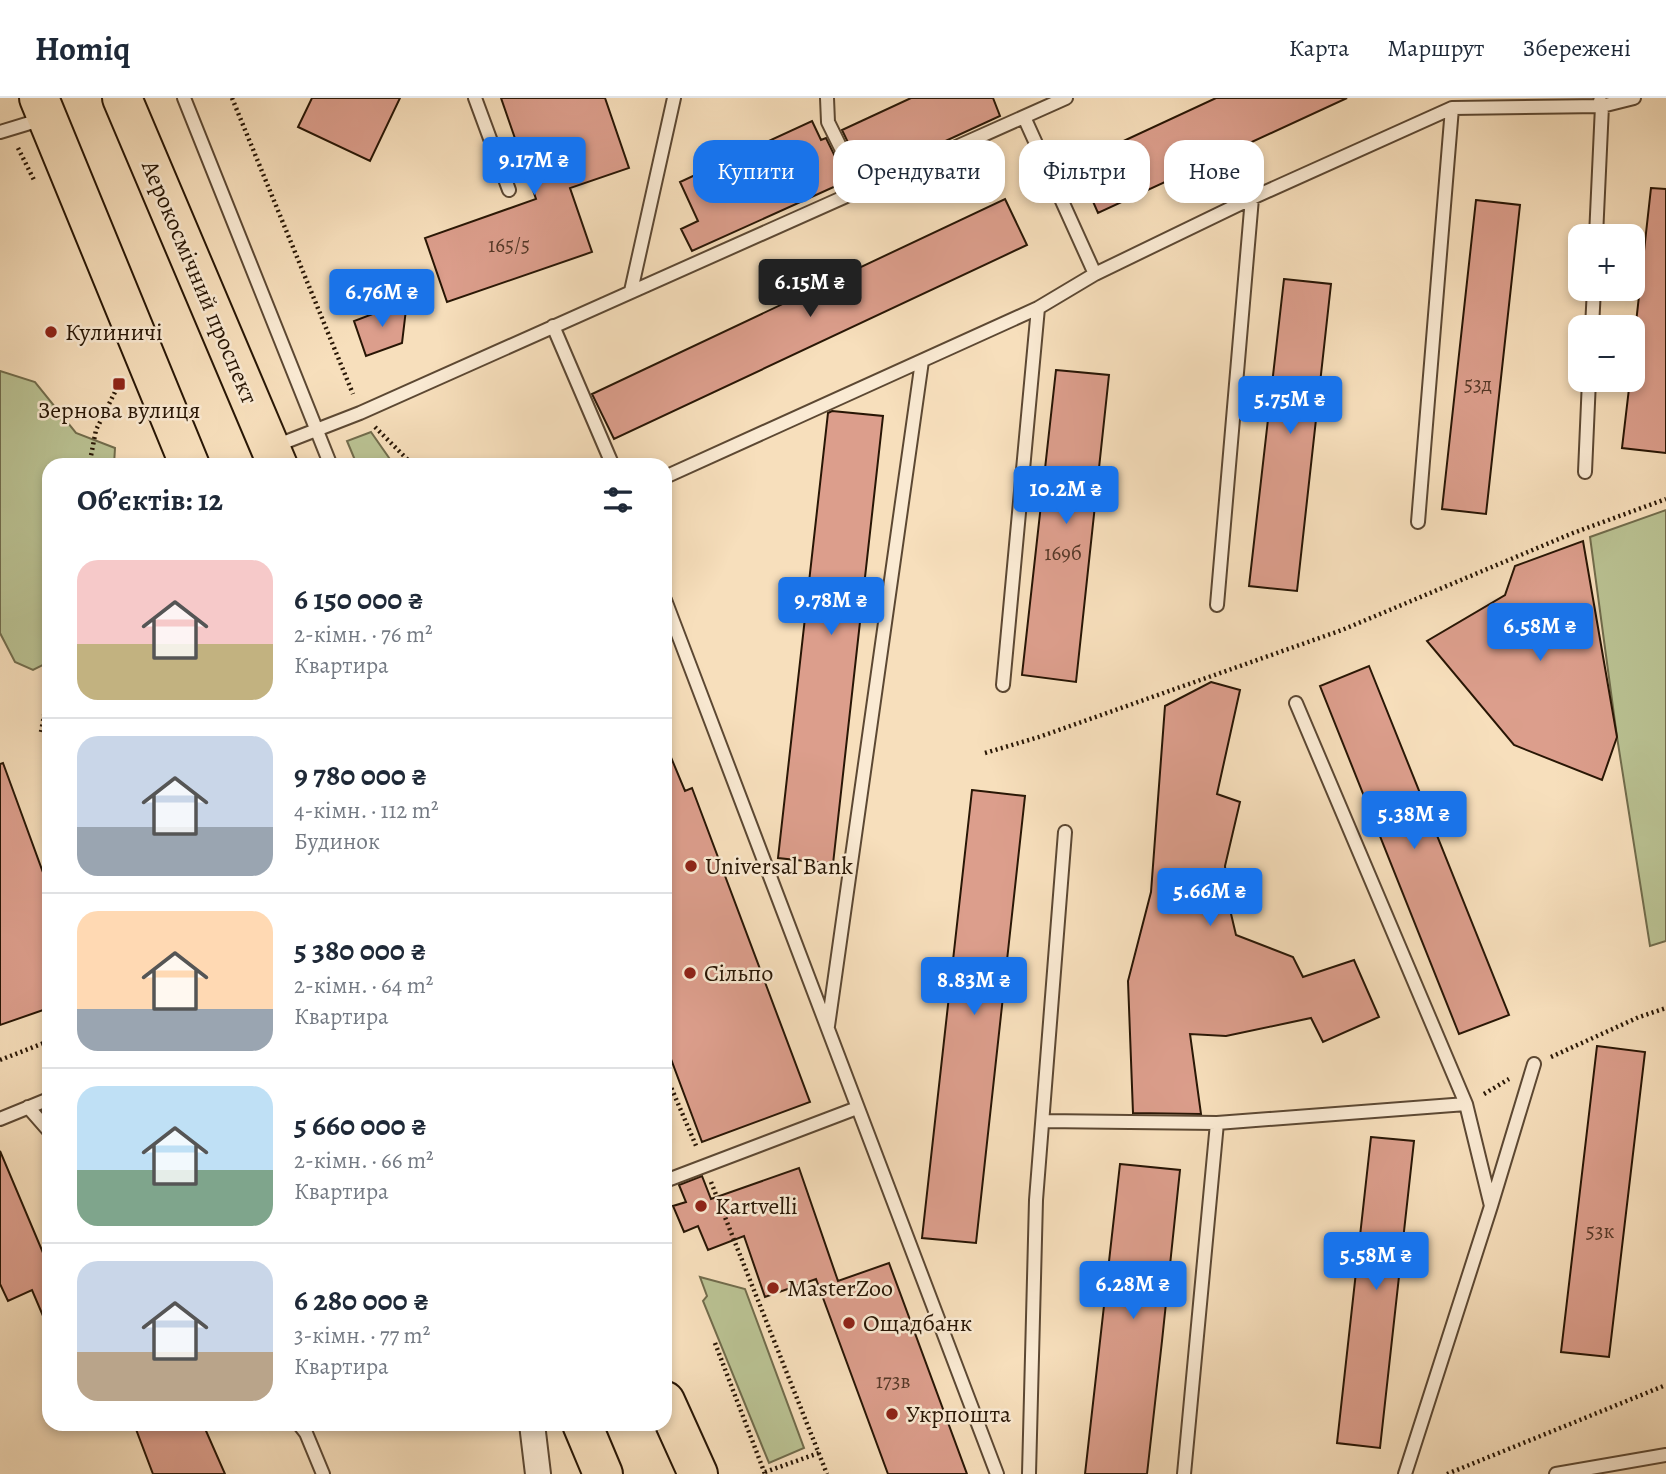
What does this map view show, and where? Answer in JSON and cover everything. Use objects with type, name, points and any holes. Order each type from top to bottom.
[{"type":"main road","name":"Аерокосмічний проспект","points":[[122,98],[275,457]]},
{"type":"main road","points":[[43,108],[187,458]]},
{"type":"main road","points":[[672,1416],[698,1474]]},
{"type":"main road","points":[[585,1431],[603,1474]]},
{"type":"street","points":[[533,1431],[538,1474]]},
{"type":"lane","points":[[184,98],[328,458]]},
{"type":"lane","points":[[475,98],[509,190]]},
{"type":"lane","points":[[631,291],[674,98]]},
{"type":"lane","points":[[827,98],[828,122],[837,140]]},
{"type":"lane","points":[[974,140],[1066,98]]},
{"type":"lane","points":[[1264,193],[1452,108],[1600,102],[1634,98]]},
{"type":"lane","points":[[1596,224],[1600,102]]},
{"type":"lane","points":[[0,132],[43,108]]},
{"type":"lane","points":[[1418,522],[1452,108]]},
{"type":"lane","points":[[1024,117],[1095,274]]},
{"type":"lane","points":[[275,457],[317,430],[834,203]]},
{"type":"lane","points":[[672,474],[1038,308],[1095,274],[1242,203]]},
{"type":"lane","points":[[1217,605],[1252,203]]},
{"type":"lane","points":[[1003,685],[1038,308]]},
{"type":"lane","points":[[553,326],[610,458]]},
{"type":"lane","points":[[828,1029],[922,361]]},
{"type":"lane","points":[[1585,472],[1588,392]]},
{"type":"lane","points":[[672,618],[997,1474]]},
{"type":"lane","points":[[1296,704],[1466,1104],[1492,1206]]},
{"type":"lane","points":[[1029,1474],[1036,1200],[1065,832]]},
{"type":"lane","points":[[1405,1474],[1492,1206],[1534,1064]]},
{"type":"lane","points":[[0,1119],[42,1102]]},
{"type":"lane","points":[[1043,1121],[1217,1123],[1466,1104]]},
{"type":"lane","points":[[28,1107],[42,1123]]},
{"type":"lane","points":[[672,1178],[857,1108]]},
{"type":"lane","points":[[1184,1474],[1217,1123]]},
{"type":"lane","points":[[304,1431],[323,1474]]},
{"type":"lane","points":[[1556,1474],[1666,1455]]},
{"type":"path","points":[[232,98],[360,413],[406,458]]},
{"type":"path","points":[[91,458],[96,430],[119,384]]},
{"type":"path","points":[[985,753],[1062,729],[1342,630],[1573,533],[1666,499]]},
{"type":"path","points":[[41,732],[42,726]]},
{"type":"path","points":[[1466,1104],[1534,1064],[1666,1008]]},
{"type":"path","points":[[0,1060],[42,1044]]},
{"type":"path","points":[[672,1090],[827,1474]]},
{"type":"path","points":[[715,1343],[765,1473],[819,1452]]},
{"type":"path","points":[[1447,1474],[1666,1385]]},
{"type":"green space","points":[[0,371],[35,382],[76,433],[115,448],[114,458],[42,458],[42,666],[33,670],[15,662],[0,633]]},
{"type":"green space","points":[[371,432],[389,458],[354,458],[347,441]]},
{"type":"green space","points":[[1666,510],[1666,941],[1650,946],[1617,737],[1590,537]]},
{"type":"green space","points":[[700,1277],[745,1289],[804,1448],[769,1463],[703,1301],[707,1296]]},
{"type":"building","points":[[312,98],[400,98],[370,161],[298,127]]},
{"type":"building","points":[[501,98],[605,98],[629,168],[570,188],[592,252],[447,302],[425,238],[536,199]]},
{"type":"building","points":[[911,98],[993,98],[1000,116],[948,140],[847,140],[842,130]]},
{"type":"building","points":[[1216,98],[1347,98],[1256,140],[1164,140],[1164,183],[1150,189],[1150,140],[1126,140]]},
{"type":"building","points":[[812,121],[821,140],[826,138],[833,152],[833,187],[819,194],[819,140],[771,140]]},
{"type":"building","points":[[693,176],[693,203],[798,203],[692,251],[681,229],[698,221],[680,182]]},
{"type":"building","points":[[1651,188],[1666,189],[1666,453],[1622,448],[1629,392],[1645,392],[1645,315],[1637,315],[1638,301],[1645,301],[1645,242]]},
{"type":"building","points":[[1005,199],[1027,245],[614,439],[592,394],[997,203],[1005,203]]},
{"type":"building","points":[[1476,200],[1520,205],[1486,514],[1442,509]]},
{"type":"building","points":[[1094,203],[1120,203],[1098,213]]},
{"type":"building","points":[[1284,279],[1331,284],[1297,591],[1249,586]]},
{"type":"building","points":[[407,301],[402,343],[366,356],[354,321]]},
{"type":"building","points":[[1056,370],[1109,375],[1076,682],[1022,675]]},
{"type":"building","points":[[832,411],[883,416],[833,864],[778,858],[828,413]]},
{"type":"building","points":[[1583,541],[1617,737],[1602,780],[1514,745],[1427,641],[1505,595],[1515,566]]},
{"type":"building","points":[[1369,666],[1509,1015],[1459,1034],[1320,686]]},
{"type":"building","points":[[1211,682],[1240,690],[1217,794],[1240,802],[1225,866],[1228,901],[1236,935],[1293,957],[1303,977],[1354,960],[1379,1017],[1323,1042],[1311,1018],[1226,1036],[1190,1034],[1201,1114],[1133,1113],[1128,981],[1151,892],[1165,706]]},
{"type":"building","points":[[672,760],[685,791],[692,788],[810,1102],[702,1142],[672,1062]]},
{"type":"building","points":[[3,763],[42,870],[42,1010],[0,1025],[0,764]]},
{"type":"building","points":[[972,790],[1025,796],[976,1243],[922,1238]]},
{"type":"building","points":[[1597,1046],[1645,1052],[1609,1357],[1561,1352]]},
{"type":"building","points":[[1371,1137],[1414,1141],[1380,1448],[1337,1443]]},
{"type":"building","points":[[0,1151],[42,1250],[42,1314],[32,1290],[8,1301],[0,1284]]},
{"type":"building","points":[[1120,1164],[1180,1170],[1147,1474],[1085,1474]]},
{"type":"building","points":[[799,1168],[838,1281],[889,1263],[967,1474],[888,1474],[816,1279],[765,1297],[744,1236],[708,1250],[698,1226],[684,1232],[673,1206],[686,1202],[679,1185],[702,1176],[711,1199]]},
{"type":"building","points":[[137,1431],[206,1431],[225,1474],[153,1474]]},
{"type":"place","name":"Кулиничі","points":[[51,332]]},
{"type":"place","name":"Зернова вулиця","points":[[119,384]]},
{"type":"place","name":"Universal Bank","points":[[691,866]]},
{"type":"place","name":"Сільпо","points":[[690,973]]},
{"type":"place","name":"Kartvelli","points":[[701,1206]]},
{"type":"place","name":"MasterZoo","points":[[773,1288]]},
{"type":"place","name":"Ощадбанк","points":[[849,1323]]},
{"type":"place","name":"Укрпошта","points":[[892,1414]]}]
